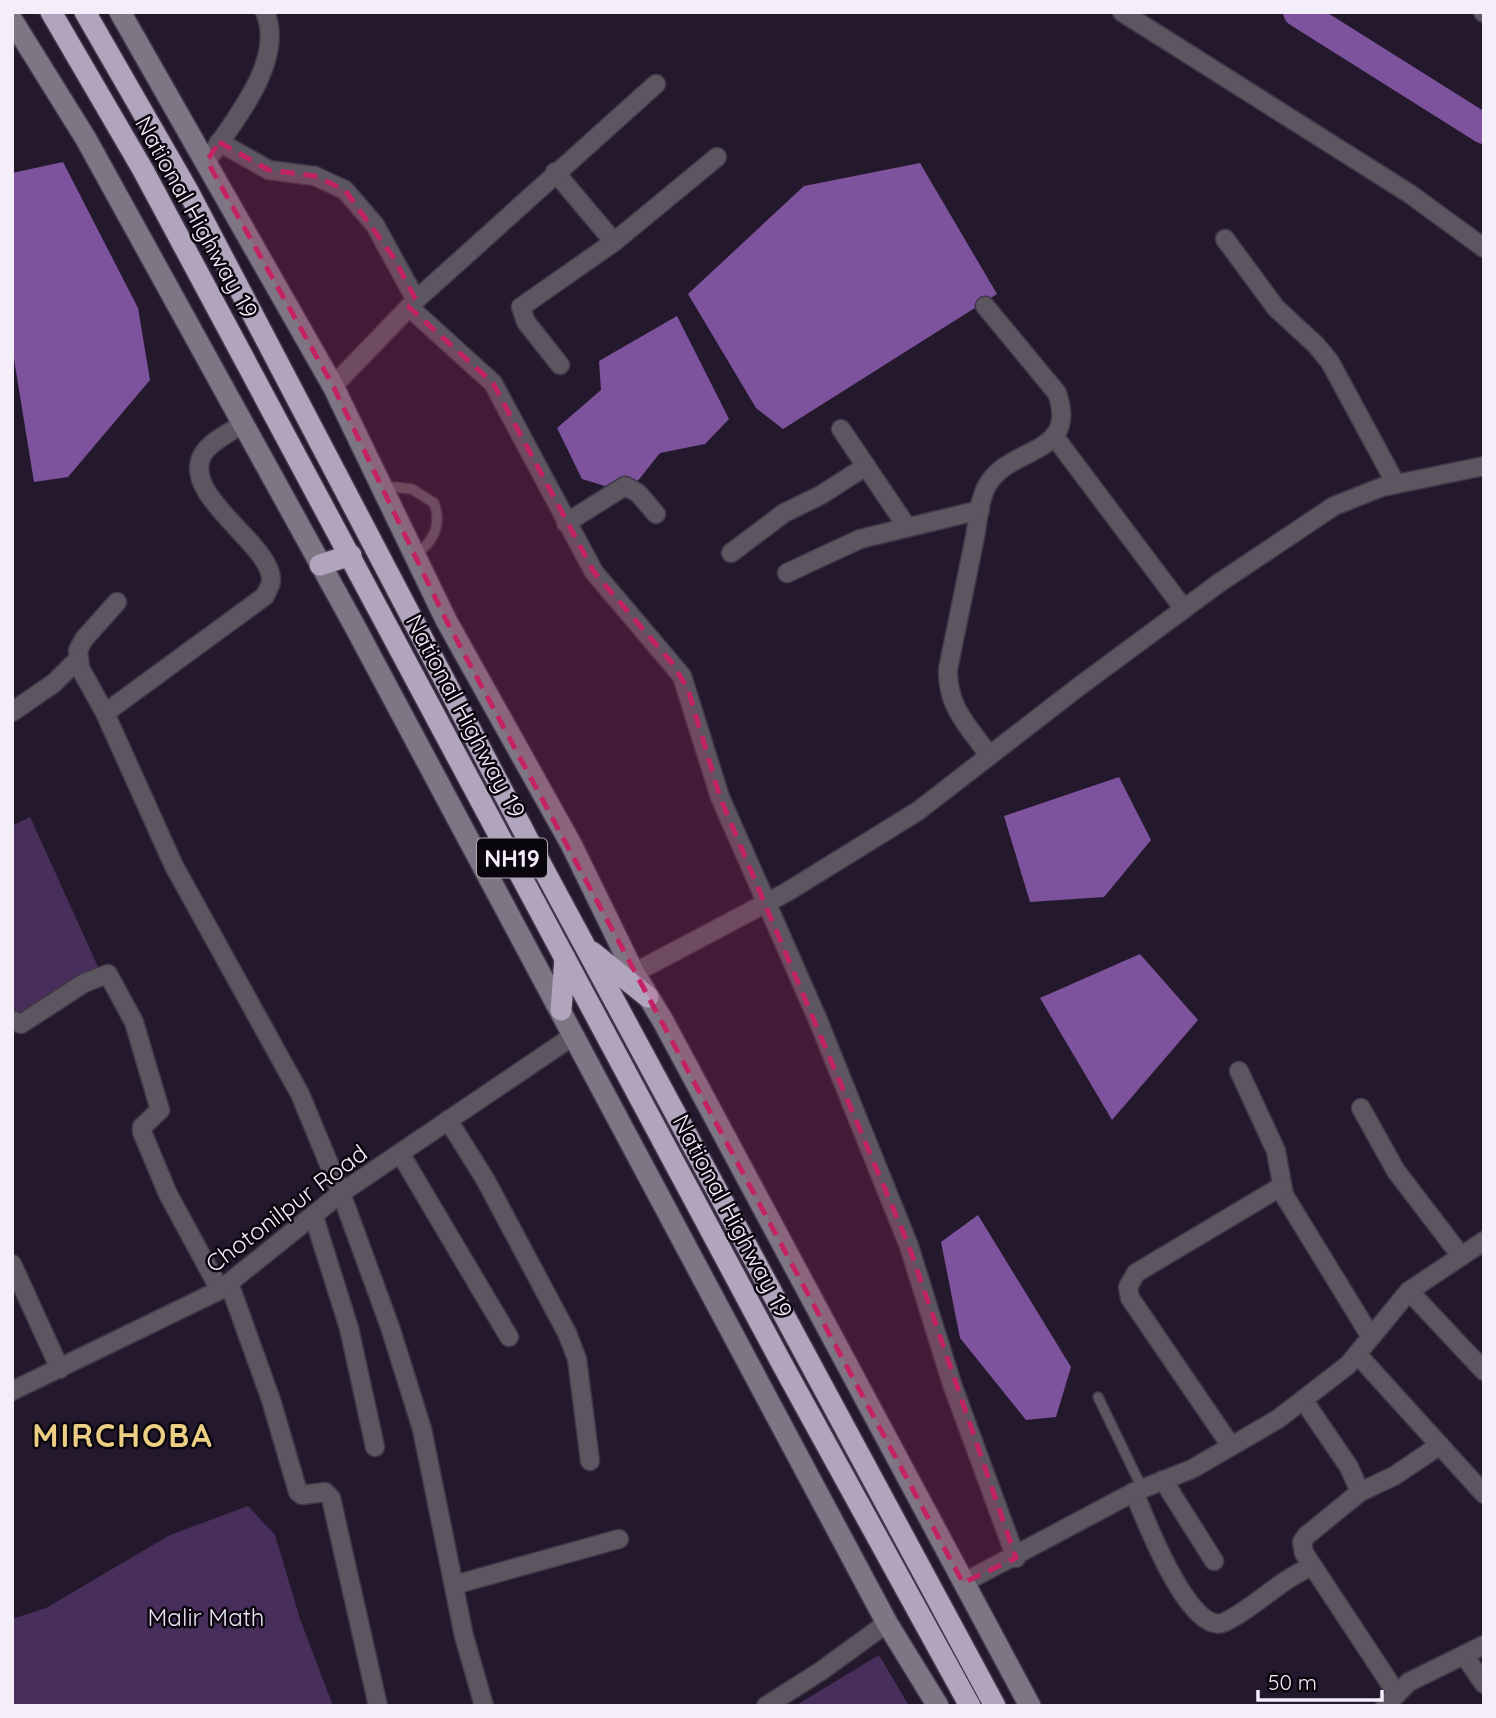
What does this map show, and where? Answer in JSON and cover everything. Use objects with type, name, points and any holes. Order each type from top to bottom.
[{"type":"highway","name":"National Highway 19","points":[[51,12],[143,170],[788,1374],[970,1706]]},
{"type":"highway","name":"NH19","points":[[85,12],[194,202],[585,946],[995,1706]]},
{"type":"highway","points":[[320,565],[351,555]]},
{"type":"highway","points":[[585,946],[649,997]]},
{"type":"highway","points":[[561,1010],[565,958]]},
{"type":"main road","points":[[120,12],[333,386],[384,486],[446,621],[571,844],[634,973],[1030,1706]]},
{"type":"main road","points":[[12,20],[86,139],[320,565],[561,1010],[887,1623],[938,1706]]},
{"type":"street","points":[[207,161],[268,59],[271,26],[265,12]]},
{"type":"street","points":[[1122,12],[1410,194],[1484,248]]},
{"type":"street","points":[[333,386],[413,303],[555,172],[656,85]]},
{"type":"street","points":[[219,142],[269,170],[315,176],[345,190],[375,225],[413,303],[493,383],[594,572],[682,676],[720,797],[768,903],[909,1246],[952,1384],[1016,1558]]},
{"type":"street","points":[[560,365],[526,322],[521,307],[614,242],[717,157]]},
{"type":"street","points":[[555,172],[614,242]]},
{"type":"street","points":[[1225,239],[1276,308],[1330,362],[1395,484]]},
{"type":"street","points":[[985,306],[1057,393],[1064,410],[1063,420],[1054,436],[988,484],[981,510],[948,669],[948,687],[951,702],[989,755]]},
{"type":"street","points":[[105,713],[265,596],[271,582],[267,565],[223,514],[202,479],[200,464],[203,453],[214,442],[241,425]]},
{"type":"street","points":[[841,429],[907,527]]},
{"type":"street","points":[[1054,436],[1185,609]]},
{"type":"street","points":[[731,552],[783,513],[821,495],[866,466]]},
{"type":"street","points":[[634,973],[768,903],[918,811],[1185,609],[1334,506],[1361,494],[1395,484],[1484,466]]},
{"type":"street","points":[[566,523],[625,486],[638,493],[656,514]]},
{"type":"street","points":[[788,573],[860,539],[981,510]]},
{"type":"street","points":[[12,712],[54,683],[78,659],[84,639],[117,602]]},
{"type":"street","points":[[78,659],[174,866],[300,1094],[341,1193],[390,1327],[422,1429],[454,1585],[484,1706]]},
{"type":"street","points":[[12,1020],[21,1024],[85,983],[108,974],[134,1022],[160,1110],[142,1127],[142,1132],[168,1194],[225,1286],[271,1400],[298,1492],[302,1495],[325,1492],[331,1498],[378,1706]]},
{"type":"street","name":"Chotonilpur Road","points":[[12,1391],[225,1286],[341,1193],[573,1036]]},
{"type":"street","points":[[1239,1071],[1276,1151],[1282,1186],[1291,1209],[1371,1337]]},
{"type":"street","points":[[1361,1108],[1396,1171],[1461,1256]]},
{"type":"street","points":[[448,1120],[485,1179],[567,1334],[581,1384],[590,1461]]},
{"type":"street","points":[[400,1153],[509,1337]]},
{"type":"street","points":[[1231,1446],[1130,1298],[1128,1287],[1136,1273],[1282,1186]]},
{"type":"street","points":[[314,1217],[349,1328],[375,1447]]},
{"type":"street","points":[[963,1583],[1016,1558],[1138,1490],[1192,1469],[1304,1401],[1348,1365],[1409,1291],[1484,1241]]},
{"type":"street","points":[[12,1264],[60,1369]]},
{"type":"street","points":[[1409,1291],[1484,1371]]},
{"type":"street","points":[[1357,1353],[1484,1494]]},
{"type":"street","points":[[1304,1401],[1349,1468],[1360,1492]]},
{"type":"street","points":[[1440,1445],[1394,1476],[1360,1492],[1302,1542],[1311,1567],[1391,1700],[1409,1682],[1484,1645]]},
{"type":"street","points":[[1163,1480],[1214,1561]]},
{"type":"street","points":[[1138,1490],[1167,1569],[1201,1617],[1209,1623],[1225,1622],[1279,1584],[1311,1567]]},
{"type":"street","points":[[454,1585],[620,1539]]},
{"type":"street","points":[[766,1706],[787,1700],[887,1623]]},
{"type":"street","points":[[1464,1655],[1484,1684]]},
{"type":"lane","points":[[384,486],[412,489],[434,503],[438,525],[429,544],[415,555]]},
{"type":"lane","points":[[1098,1397],[1138,1490]]},
{"type":"highlighted area","points":[[219,142],[269,170],[315,176],[345,190],[394,258],[416,300],[409,307],[493,383],[594,572],[673,664],[688,689],[720,797],[909,1246],[1016,1558],[963,1583],[446,620],[333,386],[207,161]]},
{"type":"green space","points":[[30,817],[99,969],[17,1014],[12,1005],[12,826]]},
{"type":"green space","name":"Malir Math","points":[[248,1506],[275,1535],[300,1619],[333,1706],[12,1706],[12,1619],[46,1608],[170,1535]]},
{"type":"green space","points":[[879,1655],[909,1706],[795,1706]]},
{"type":"shaded area","points":[[63,162],[138,308],[150,380],[68,477],[34,482],[12,347],[12,173]]},
{"type":"shaded area","points":[[920,163],[997,294],[783,429],[756,408],[688,294],[804,186]]},
{"type":"shaded area","points":[[677,316],[729,419],[705,444],[660,453],[628,493],[582,479],[557,428],[601,390],[599,361]]},
{"type":"shaded area","points":[[1119,777],[1151,840],[1104,897],[1030,902],[1004,816]]},
{"type":"shaded area","points":[[1140,954],[1198,1020],[1112,1120],[1040,998]]},
{"type":"shaded area","points":[[978,1215],[1071,1367],[1056,1417],[1026,1420],[960,1338],[941,1242]]},
{"type":"waterway","points":[[1298,12],[1484,129]]},
{"type":"district","name":"MIRCHOBA","points":[[123,1435]]}]
